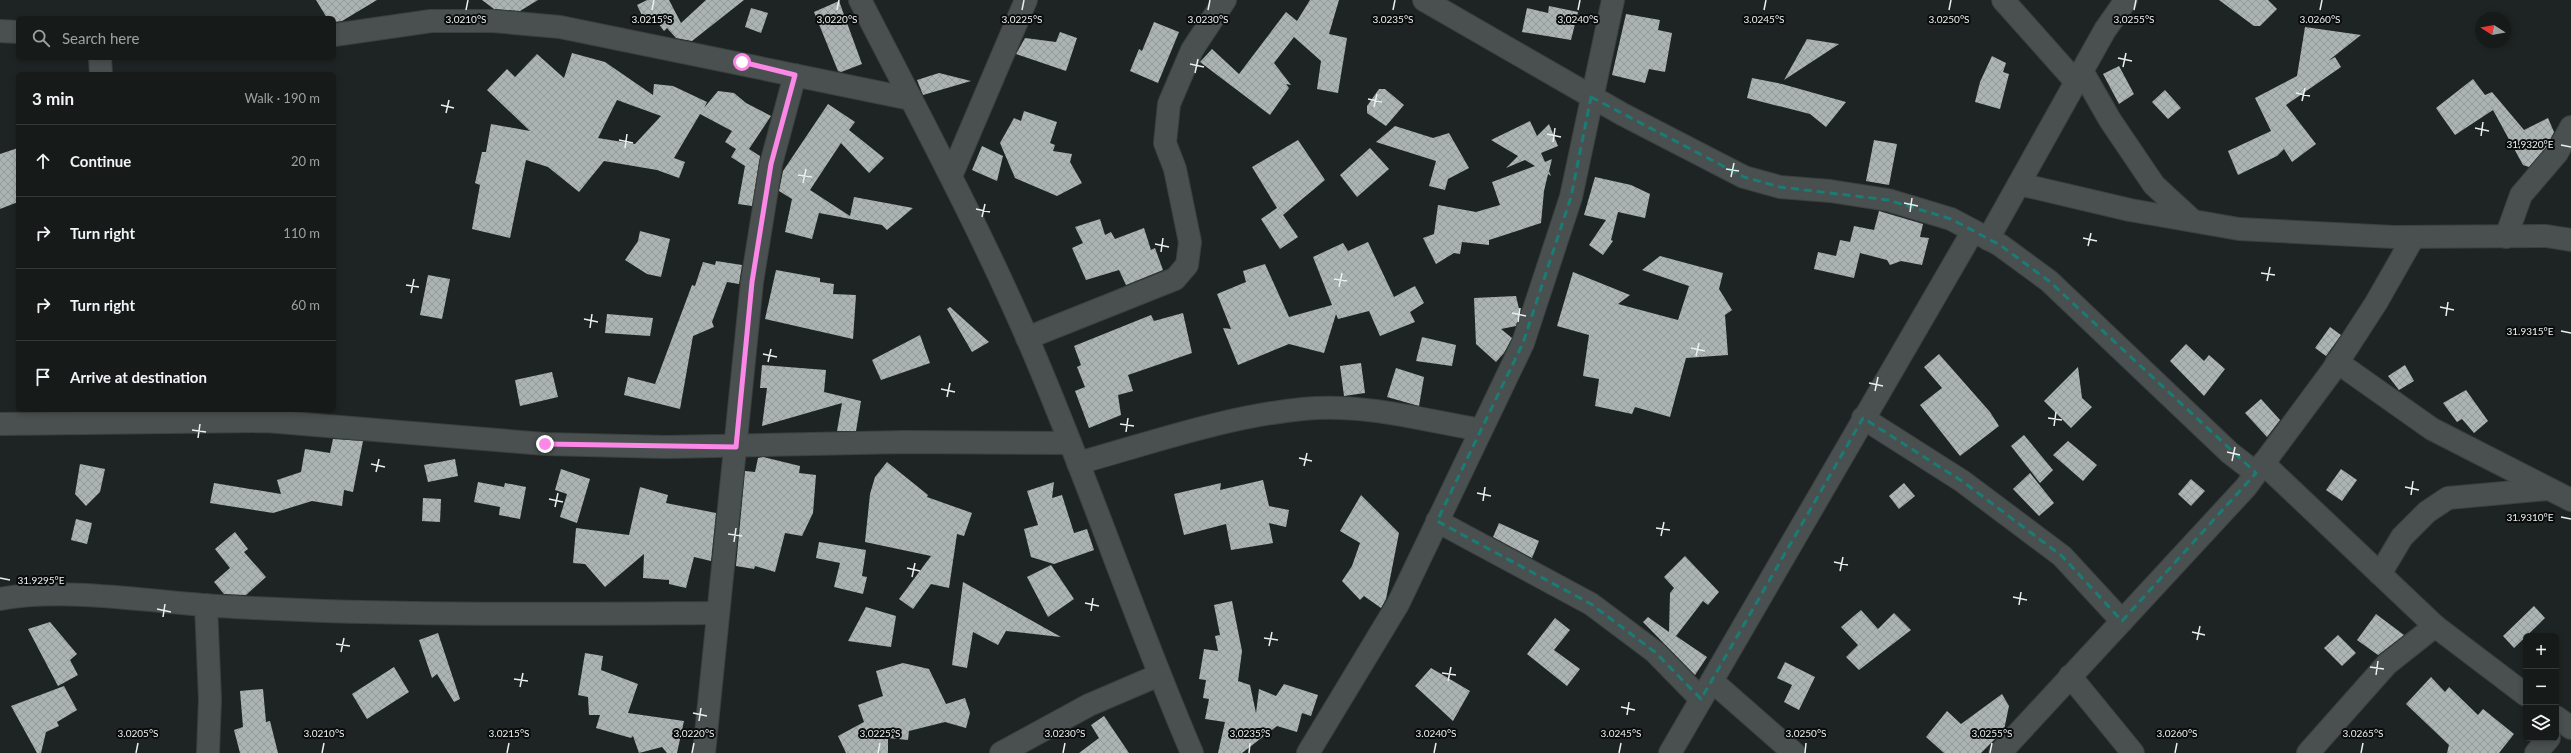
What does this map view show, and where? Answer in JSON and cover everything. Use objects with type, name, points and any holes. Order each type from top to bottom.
[{"type":"street","points":[[860,0],[952,176],[1027,338],[1070,442],[1159,675],[1192,753]]},
{"type":"street","points":[[952,176],[1026,0]]},
{"type":"street","points":[[1027,338],[1175,278],[1187,266],[1190,242],[1174,169],[1165,143],[1169,104],[1192,50],[1225,0]]},
{"type":"street","points":[[1424,0],[1591,97],[1744,178],[1780,187],[1830,191],[1888,200],[1951,220],[1981,235],[2049,281],[2230,453],[2259,468],[2380,574],[2435,626],[2523,693]]},
{"type":"street","points":[[1308,753],[1398,604],[1523,343],[1571,197],[1591,97],[1613,0]]},
{"type":"street","points":[[2003,0],[2079,76],[2154,185],[2192,220]]},
{"type":"street","points":[[1670,753],[1812,511],[1863,418],[1981,235],[2019,184],[2105,30],[2126,0]]},
{"type":"street","points":[[336,35],[431,21],[493,21],[560,27],[911,99]]},
{"type":"street","points":[[0,31],[16,32]]},
{"type":"street","points":[[100,60],[101,72]]},
{"type":"street","points":[[704,753],[717,613],[736,447],[752,282],[771,164],[795,75]]},
{"type":"street","points":[[2506,237],[2521,195],[2557,153],[2571,127]]},
{"type":"street","points":[[2019,184],[2130,210],[2239,228],[2413,238],[2546,236],[2571,240]]},
{"type":"street","points":[[2000,753],[2122,621],[2259,468],[2337,362],[2376,303],[2413,238]]},
{"type":"street","points":[[2337,362],[2432,429],[2571,500]]},
{"type":"street","points":[[1078,463],[1243,419],[1304,409],[1365,409],[1481,430]]},
{"type":"street","points":[[0,424],[99,417],[267,421],[545,444],[736,447],[905,442],[1070,442]]},
{"type":"street","points":[[1863,418],[1962,481],[2062,556],[2122,621]]},
{"type":"street","points":[[2380,574],[2402,537],[2427,512],[2448,498],[2548,489]]},
{"type":"street","points":[[1437,521],[1591,604],[1654,652],[1794,753]]},
{"type":"street","points":[[0,599],[60,595],[206,605],[446,614],[717,613]]},
{"type":"street","points":[[206,605],[210,699],[208,753]]},
{"type":"street","points":[[2308,753],[2387,664],[2435,626]]},
{"type":"street","points":[[1001,753],[1089,704],[1159,675]]},
{"type":"street","points":[[2070,676],[2133,753]]},
{"type":"street","points":[[2536,753],[2547,741]]},
{"type":"highlighted area","points":[[1591,97],[1744,177],[1780,187],[1888,200],[1951,219],[2000,245],[2049,281],[2256,473],[2122,621],[2062,556],[1962,481],[1863,418],[1701,699],[1655,652],[1591,604],[1437,521],[1523,343],[1571,197]]},
{"type":"building","points":[[316,0],[377,0],[342,21],[336,22],[336,16],[326,16]]},
{"type":"building","points":[[482,0],[538,0],[520,11],[494,9]]},
{"type":"building","points":[[647,0],[669,0],[681,23],[706,0],[744,0],[692,41],[676,38],[667,28],[664,31],[655,19],[646,24],[637,5]]},
{"type":"building","points":[[1310,0],[1339,0],[1329,34],[1347,38],[1338,93],[1317,89],[1321,61],[1294,37],[1274,63],[1291,85],[1286,84],[1289,88],[1270,115],[1200,62],[1212,49],[1239,74],[1286,12],[1297,21]]},
{"type":"building","points":[[2219,0],[2268,0],[2277,9],[2260,26],[2254,26]]},
{"type":"building","points":[[839,1],[862,64],[841,72],[838,71],[814,12]]},
{"type":"building","points":[[1549,6],[1578,12],[1571,40],[1522,32],[1527,8],[1548,13]]},
{"type":"building","points":[[751,8],[768,13],[761,33],[745,27]]},
{"type":"building","points":[[1626,14],[1660,20],[1658,30],[1672,33],[1665,72],[1649,69],[1645,83],[1612,75]]},
{"type":"building","points":[[1154,22],[1179,32],[1158,83],[1130,71],[1139,49],[1142,51]]},
{"type":"building","points":[[2305,27],[2361,35],[2328,61],[2335,57],[2341,67],[2286,105],[2316,144],[2292,162],[2284,149],[2277,156],[2238,175],[2228,151],[2271,131],[2255,98],[2297,76]]},
{"type":"building","points":[[1060,32],[1077,38],[1066,71],[1016,54],[1025,38],[1056,42]]},
{"type":"building","points":[[1807,39],[1839,44],[1784,80]]},
{"type":"building","points":[[572,53],[605,62],[653,95],[654,84],[673,86],[707,102],[704,108],[718,91],[734,93],[746,103],[771,116],[749,149],[760,156],[752,206],[738,204],[745,166],[731,157],[736,149],[725,142],[732,131],[700,114],[674,158],[685,162],[679,178],[657,170],[604,161],[579,192],[548,167],[526,160],[510,238],[472,229],[480,185],[475,183],[482,152],[486,152],[491,124],[530,131],[487,90],[507,69],[515,77],[537,54],[564,78]],"holes":[[[617,100],[661,116],[635,144],[598,138]]]},
{"type":"building","points":[[1992,56],[2006,63],[2003,72],[2009,74],[2000,109],[1975,102],[1980,82]]},
{"type":"building","points":[[2119,66],[2134,94],[2119,104],[2103,74]]},
{"type":"building","points":[[939,73],[971,81],[923,95],[917,80]]},
{"type":"building","points":[[1752,78],[1782,84],[1846,102],[1826,127],[1810,114],[1747,98]]},
{"type":"building","points":[[2473,79],[2485,95],[2492,92],[2524,130],[2548,118],[2554,132],[2547,146],[2529,167],[2523,165],[2493,110],[2455,135],[2436,108]]},
{"type":"building","points":[[1379,89],[1385,89],[1404,105],[1386,126],[1367,113],[1367,106]]},
{"type":"building","points":[[2165,90],[2181,108],[2168,119],[2152,102]]},
{"type":"building","points":[[828,104],[855,122],[849,130],[884,158],[869,173],[841,143],[810,190],[850,216],[854,197],[913,208],[887,230],[882,225],[819,213],[812,239],[785,232],[792,199],[779,191],[783,171]]},
{"type":"building","points":[[1024,111],[1057,122],[1050,143],[1055,145],[1053,151],[1072,154],[1070,162],[1082,183],[1057,196],[1015,178],[1000,143],[1014,118],[1021,121]]},
{"type":"building","points":[[1530,121],[1537,136],[1549,124],[1558,146],[1541,153],[1545,162],[1552,159],[1549,171],[1551,176],[1548,174],[1544,191],[1541,223],[1489,240],[1489,245],[1462,242],[1460,254],[1454,253],[1436,264],[1423,238],[1434,234],[1438,205],[1476,212],[1500,205],[1492,182],[1535,166],[1525,160],[1506,168],[1518,156],[1491,140]]},
{"type":"building","points":[[1395,126],[1433,138],[1449,133],[1469,168],[1448,179],[1445,190],[1429,186],[1436,161],[1376,142]]},
{"type":"building","points":[[1298,140],[1325,180],[1283,215],[1298,237],[1280,249],[1261,219],[1277,208],[1252,167]]},
{"type":"building","points":[[1874,140],[1897,144],[1889,185],[1866,181]]},
{"type":"building","points":[[982,146],[1003,156],[997,181],[972,170]]},
{"type":"building","points":[[1370,148],[1389,169],[1357,197],[1340,175]]},
{"type":"building","points":[[16,149],[16,203],[0,209],[0,154]]},
{"type":"building","points":[[1595,177],[1631,185],[1650,194],[1645,218],[1618,212],[1611,240],[1613,241],[1603,255],[1589,245],[1606,220],[1584,215]]},
{"type":"building","points":[[1879,211],[1923,224],[1920,237],[1929,238],[1922,265],[1901,261],[1890,265],[1887,260],[1860,253],[1854,278],[1814,269],[1818,252],[1836,256],[1840,240],[1850,242],[1854,226],[1874,230]]},
{"type":"building","points":[[1100,219],[1105,235],[1111,232],[1115,239],[1144,228],[1151,250],[1155,248],[1163,270],[1126,285],[1119,270],[1086,280],[1072,248],[1083,243],[1075,227]]},
{"type":"building","points":[[640,231],[670,239],[661,277],[647,274],[625,260],[638,241]]},
{"type":"building","points":[[1368,242],[1394,297],[1415,286],[1424,303],[1410,312],[1415,322],[1380,336],[1369,311],[1338,319],[1336,314],[1324,353],[1289,344],[1238,365],[1223,328],[1231,329],[1217,294],[1246,282],[1243,271],[1265,264],[1289,317],[1332,305],[1313,257],[1343,243],[1348,251]]},
{"type":"building","points":[[1660,256],[1723,273],[1719,289],[1732,310],[1725,315],[1728,355],[1686,358],[1670,417],[1635,407],[1632,414],[1595,406],[1599,379],[1583,376],[1589,335],[1557,326],[1573,272],[1630,295],[1618,304],[1678,320],[1689,286],[1642,270]]},
{"type":"building","points":[[716,261],[742,265],[739,284],[727,282],[712,322],[714,327],[693,336],[680,409],[624,395],[628,377],[655,384],[692,285],[695,286],[703,262],[715,265]]},
{"type":"building","points":[[776,270],[820,278],[820,282],[834,284],[833,294],[856,295],[853,339],[765,319]]},
{"type":"building","points":[[428,275],[450,279],[442,319],[420,315]]},
{"type":"building","points":[[1516,296],[1520,313],[1516,326],[1501,329],[1512,338],[1504,353],[1496,362],[1476,344],[1474,298]]},
{"type":"building","points":[[950,307],[989,342],[972,352],[947,309]]},
{"type":"building","points":[[1183,313],[1192,353],[1128,375],[1133,391],[1118,395],[1121,415],[1089,428],[1075,391],[1085,387],[1077,367],[1081,365],[1074,346],[1151,315],[1154,321]]},
{"type":"building","points":[[607,314],[653,318],[650,336],[605,333]]},
{"type":"building","points":[[2330,327],[2341,335],[2326,356],[2315,348]]},
{"type":"building","points":[[920,335],[930,363],[881,380],[872,360]]},
{"type":"building","points":[[1422,337],[1456,345],[1452,366],[1416,361]]},
{"type":"building","points":[[2186,344],[2204,361],[2209,355],[2225,369],[2204,396],[2170,361]]},
{"type":"building","points":[[1939,354],[1990,412],[1999,426],[1960,456],[1920,405],[1942,388],[1924,367]]},
{"type":"building","points":[[1361,363],[1365,393],[1344,396],[1340,366]]},
{"type":"building","points":[[762,365],[826,370],[824,392],[861,401],[856,431],[837,431],[842,403],[762,426],[767,388],[760,388]]},
{"type":"building","points":[[2405,365],[2414,381],[2399,390],[2388,376]]},
{"type":"building","points":[[2078,367],[2082,398],[2092,407],[2071,428],[2044,401]]},
{"type":"building","points":[[1396,368],[1424,377],[1419,406],[1387,397]]},
{"type":"building","points":[[552,372],[558,397],[520,406],[515,380]]},
{"type":"building","points":[[2466,390],[2488,421],[2474,433],[2462,419],[2457,422],[2443,403]]},
{"type":"building","points":[[2261,399],[2280,420],[2267,437],[2245,413]]},
{"type":"building","points":[[2024,435],[2053,470],[2040,483],[2011,446]]},
{"type":"building","points":[[333,439],[363,441],[353,492],[344,490],[342,506],[312,501],[273,513],[210,503],[214,483],[281,494],[277,480],[301,472],[305,449],[330,453]]},
{"type":"building","points":[[2068,441],[2097,465],[2083,481],[2053,455]]},
{"type":"building","points":[[763,457],[800,466],[799,473],[816,475],[813,513],[802,536],[785,533],[775,572],[755,566],[754,569],[736,566],[745,471],[755,472],[758,458]]},
{"type":"building","points":[[455,459],[458,476],[428,482],[424,465]]},
{"type":"building","points":[[887,462],[928,495],[927,497],[972,513],[964,536],[957,534],[949,588],[931,584],[913,609],[899,599],[931,556],[865,542],[870,494],[875,477]]},
{"type":"building","points":[[80,464],[105,469],[100,492],[86,506],[75,494]]},
{"type":"building","points":[[561,469],[590,479],[577,523],[560,517],[567,494],[555,490]]},
{"type":"building","points":[[2341,469],[2357,480],[2342,501],[2326,490]]},
{"type":"building","points":[[2030,473],[2054,503],[2039,516],[2013,489]]},
{"type":"building","points":[[2191,479],[2205,491],[2191,506],[2178,494]]},
{"type":"building","points":[[1263,480],[1269,506],[1289,510],[1286,527],[1269,523],[1273,543],[1231,550],[1226,524],[1184,535],[1174,494],[1221,483],[1220,490]]},
{"type":"building","points":[[478,482],[504,487],[505,483],[526,487],[520,519],[499,515],[500,507],[474,502]]},
{"type":"building","points":[[1054,482],[1052,498],[1062,495],[1074,533],[1087,529],[1094,550],[1054,564],[1031,557],[1024,529],[1038,525],[1027,491]]},
{"type":"building","points":[[1904,483],[1915,496],[1899,509],[1889,496]]},
{"type":"building","points":[[640,487],[668,495],[666,503],[716,513],[711,561],[694,557],[686,588],[669,584],[669,580],[643,578],[644,554],[605,587],[585,564],[573,563],[576,528],[629,535]]},
{"type":"building","points":[[1361,495],[1399,533],[1386,599],[1381,608],[1364,596],[1360,600],[1342,581],[1352,566],[1360,543],[1340,531]]},
{"type":"building","points":[[423,498],[441,499],[440,522],[422,521]]},
{"type":"building","points":[[76,519],[92,523],[87,544],[71,540]]},
{"type":"building","points":[[1499,523],[1539,541],[1532,558],[1493,537]]},
{"type":"building","points":[[235,532],[248,549],[244,552],[266,577],[246,595],[224,594],[214,582],[230,568],[215,549]]},
{"type":"building","points":[[819,542],[866,550],[862,576],[867,577],[863,594],[834,587],[840,563],[816,558]]},
{"type":"building","points":[[1685,556],[1719,592],[1708,605],[1703,601],[1676,636],[1707,657],[1695,675],[1643,622],[1648,617],[1669,632],[1670,593],[1674,588],[1664,577]]},
{"type":"building","points":[[1051,565],[1074,599],[1048,617],[1027,577]]},
{"type":"building","points":[[963,582],[1061,637],[1006,631],[998,645],[973,632],[967,668],[952,665]]},
{"type":"building","points":[[1232,601],[1242,651],[1238,681],[1250,685],[1256,713],[1259,689],[1276,696],[1284,684],[1318,695],[1311,716],[1302,713],[1297,732],[1277,726],[1242,753],[1218,753],[1225,722],[1205,719],[1209,699],[1203,698],[1206,680],[1199,679],[1204,649],[1218,651],[1215,636],[1220,635],[1214,605]]},
{"type":"building","points":[[2534,606],[2545,618],[2530,633],[2523,633],[2523,639],[2514,648],[2503,636]]},
{"type":"building","points":[[866,607],[896,616],[891,647],[848,641]]},
{"type":"building","points":[[1861,610],[1878,629],[1894,613],[1911,630],[1859,670],[1846,657],[1858,645],[1841,627]]},
{"type":"building","points":[[2376,614],[2404,635],[2378,655],[2357,640]]},
{"type":"building","points":[[1555,618],[1570,630],[1554,650],[1580,669],[1567,686],[1527,654]]},
{"type":"building","points":[[50,622],[77,654],[70,660],[78,675],[58,686],[28,629]]},
{"type":"building","points":[[438,633],[460,699],[454,702],[437,674],[432,678],[419,640]]},
{"type":"building","points":[[2338,635],[2356,653],[2342,666],[2324,648]]},
{"type":"building","points":[[585,653],[603,656],[601,670],[638,684],[628,713],[684,721],[677,753],[667,753],[662,747],[639,753],[633,736],[631,738],[596,728],[600,715],[589,715],[588,697],[578,695]]},
{"type":"building","points":[[1785,662],[1815,677],[1799,710],[1784,702],[1792,685],[1777,678]]},
{"type":"building","points":[[903,663],[929,669],[946,704],[965,698],[970,713],[966,728],[945,722],[909,731],[908,740],[888,738],[888,753],[846,753],[838,736],[864,722],[858,705],[883,696],[876,671]]},
{"type":"building","points":[[394,667],[409,692],[367,719],[352,694]]},
{"type":"building","points":[[1431,668],[1470,691],[1453,721],[1415,686]]},
{"type":"building","points":[[2431,677],[2445,692],[2449,687],[2478,715],[2483,709],[2514,734],[2499,753],[2447,753],[2449,745],[2406,704]]},
{"type":"building","points":[[64,686],[77,710],[57,722],[59,726],[46,732],[41,753],[37,753],[11,706]]},
{"type":"building","points":[[263,689],[266,722],[270,721],[278,753],[240,753],[234,730],[243,727],[240,691]]},
{"type":"building","points":[[2002,694],[2009,706],[2004,730],[1981,753],[1944,753],[1926,737],[1947,711],[1961,724]]},
{"type":"building","points":[[1104,716],[1129,753],[1079,753],[1099,738],[1091,725]]},
{"type":"route","points":[[545,444],[736,447],[752,282],[771,164],[795,75],[742,62]]}]
